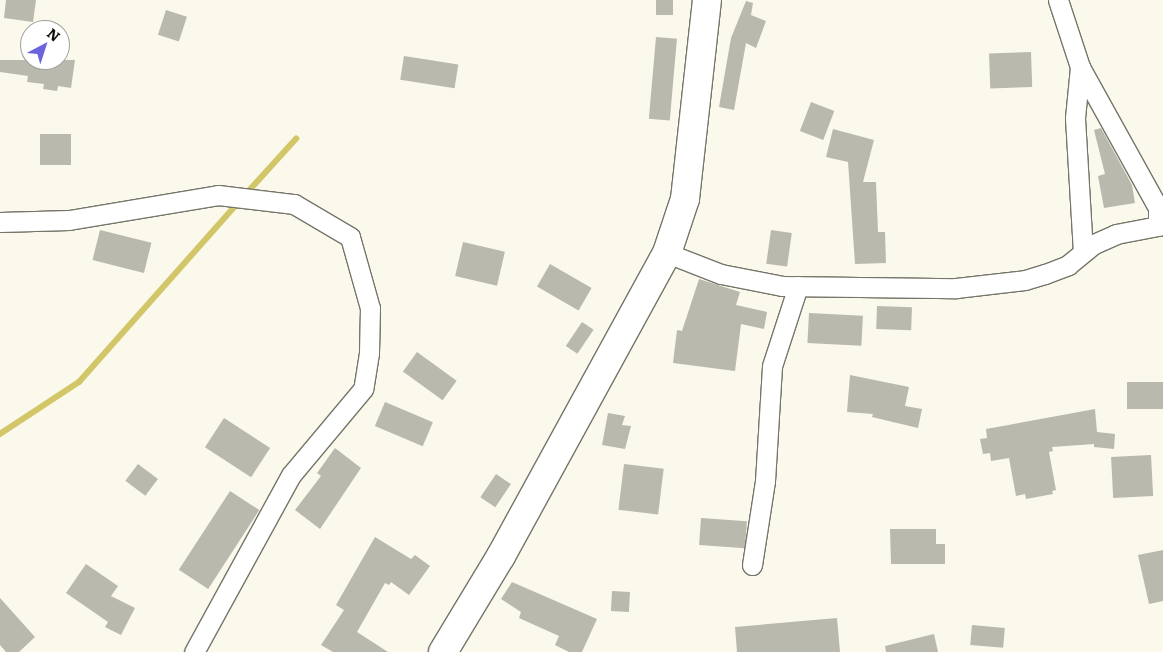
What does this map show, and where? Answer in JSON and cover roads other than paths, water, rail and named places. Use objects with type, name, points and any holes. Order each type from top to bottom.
[{"type":"street","points":[[451,649],[667,253],[685,199],[707,0]]},
{"type":"street","points":[[667,253],[721,274],[798,286],[926,285],[956,288],[986,285],[1045,274],[1068,265],[1083,252],[1116,234],[1160,226],[1158,208],[1080,67],[1058,0]]},
{"type":"street","points":[[1080,67],[1075,118],[1083,252]]},
{"type":"street","points":[[0,222],[69,220],[218,196],[294,204],[350,237],[370,308],[369,353],[363,389],[291,475],[194,652]]},
{"type":"street","points":[[752,564],[765,481],[772,366],[798,286]]},
{"type":"waterway","points":[[245,195],[296,139]]},
{"type":"waterway","points":[[0,434],[79,382],[239,202]]}]
